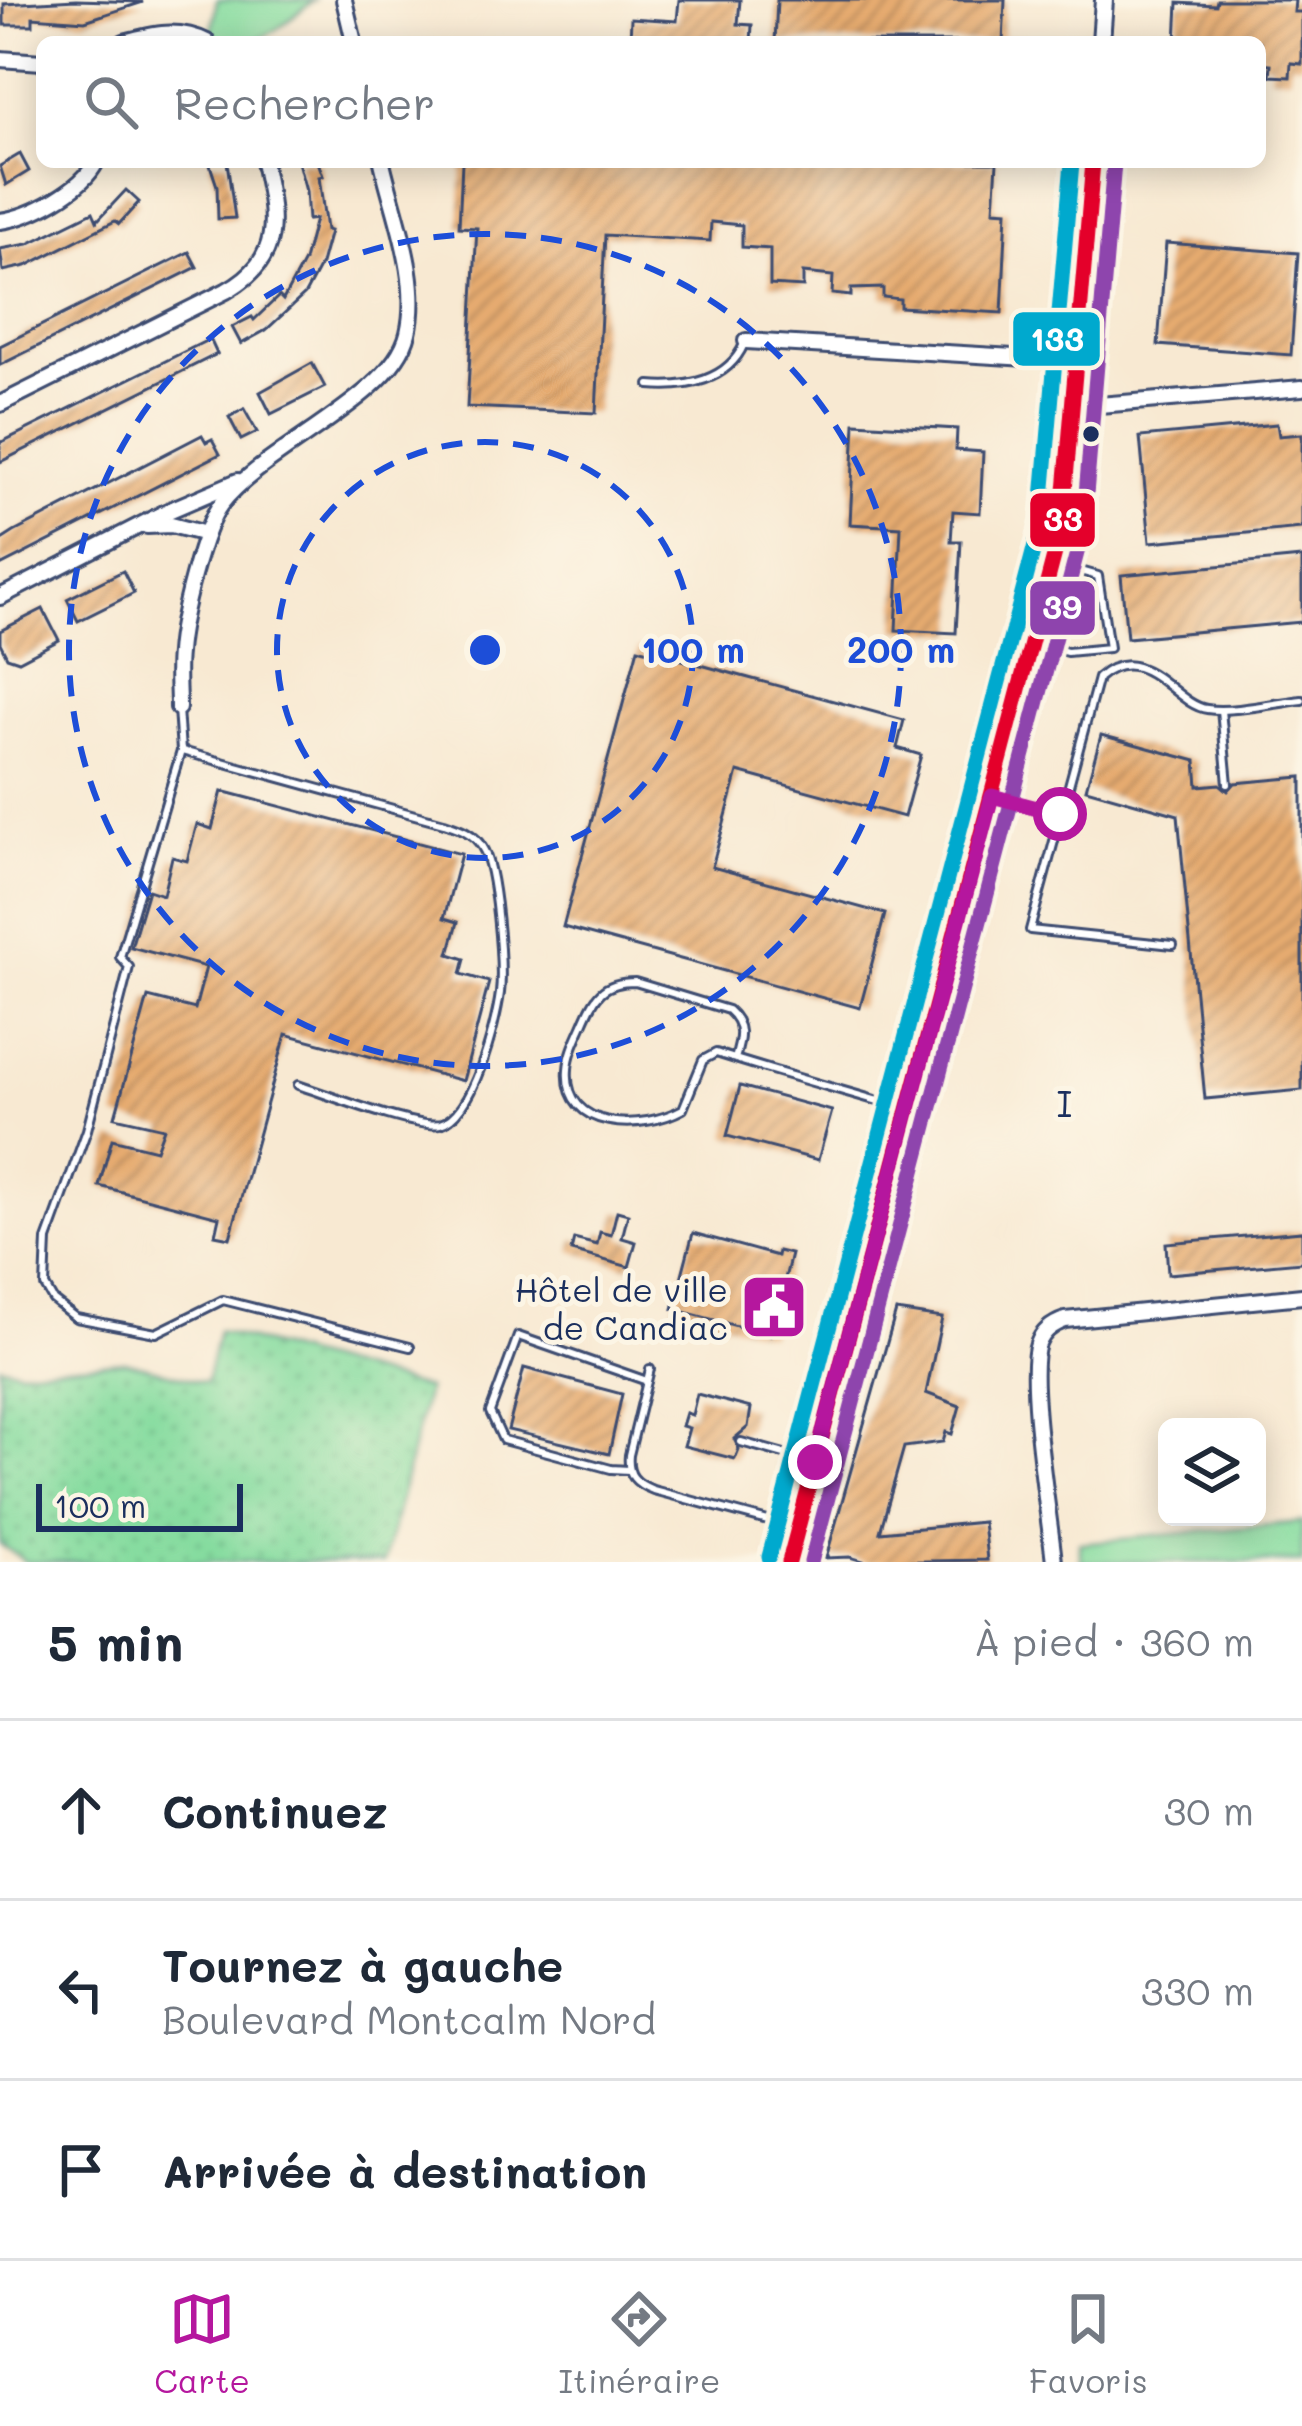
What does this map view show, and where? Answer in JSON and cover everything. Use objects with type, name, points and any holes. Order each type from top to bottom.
[{"type":"street","points":[[344,0],[353,36]]},
{"type":"street","points":[[1101,36],[1104,0]]},
{"type":"street","points":[[150,36],[167,32],[194,36]]},
{"type":"street","points":[[0,59],[36,62]]},
{"type":"street","points":[[0,221],[72,188],[92,168]]},
{"type":"street","points":[[0,404],[226,291],[250,274],[266,252],[273,225],[264,168]]},
{"type":"street","points":[[178,708],[178,649],[206,534],[221,504],[249,476],[381,376],[403,350],[411,291],[383,168]]},
{"type":"street","points":[[789,1562],[1066,505],[1094,168]]},
{"type":"street","points":[[746,340],[1079,361]]},
{"type":"street","points":[[1076,407],[1302,388]]},
{"type":"street","points":[[0,596],[188,501],[249,476]]},
{"type":"street","points":[[136,529],[164,524],[206,534]]},
{"type":"street","points":[[1054,1562],[1036,1386],[1036,1349],[1044,1334],[1066,1319],[1302,1296]]},
{"type":"lane","points":[[650,385],[686,388],[730,363],[746,340]]},
{"type":"lane","points":[[1032,643],[1066,652],[1108,648],[1098,576],[1053,563]]},
{"type":"lane","points":[[1173,945],[1030,930],[1095,685],[1103,673],[1143,669],[1201,708],[1302,700]]},
{"type":"lane","points":[[178,708],[181,751],[120,957],[129,967],[87,1130],[47,1240],[45,1286],[64,1312],[89,1323],[163,1332],[223,1300],[410,1347]]},
{"type":"lane","points":[[1221,708],[1228,784]]},
{"type":"lane","points":[[181,751],[444,823],[466,831],[488,858],[498,939],[499,999],[478,1072],[459,1112],[449,1121],[426,1125],[298,1085]]},
{"type":"lane","points":[[992,796],[1060,814]]},
{"type":"lane","points":[[734,1059],[742,1034],[728,1010],[635,982],[620,982],[594,997],[568,1069],[574,1099],[608,1122],[648,1123],[684,1113],[703,1060],[716,1053],[734,1059],[909,1110]]},
{"type":"lane","points":[[629,1470],[503,1440],[494,1427],[491,1408],[518,1336],[647,1381]]},
{"type":"lane","points":[[650,1369],[629,1470],[638,1484],[797,1529]]},
{"type":"lane","points":[[741,1442],[815,1462]]},
{"type":"green space","points":[[217,0],[314,0],[263,36],[211,34]]},
{"type":"green space","points":[[218,1331],[427,1389],[384,1562],[26,1562],[0,1544],[0,1365],[19,1370],[125,1361],[206,1383]]},
{"type":"green space","points":[[1302,1522],[1302,1562],[1081,1562],[1079,1543]]},
{"type":"building","points":[[679,0],[740,0],[738,24],[752,25],[751,36],[630,36],[631,18],[677,21]]},
{"type":"building","points":[[777,0],[1005,0],[1003,36],[775,36]]},
{"type":"building","points":[[1217,0],[1295,0],[1294,12],[1302,12],[1302,64],[1291,63],[1290,77],[1270,76],[1266,36],[1176,36],[1178,3],[1216,5]]},
{"type":"building","points":[[143,2],[85,21],[33,17],[33,25],[4,25],[4,4]]},
{"type":"building","points":[[20,154],[29,171],[6,185],[0,166]]},
{"type":"building","points":[[211,168],[228,168],[235,218],[218,219]]},
{"type":"building","points":[[300,168],[320,168],[326,230],[330,231],[321,264],[305,294],[266,330],[241,344],[232,327],[254,320],[279,296],[283,300],[304,261],[315,219],[308,220]]},
{"type":"building","points":[[462,168],[997,168],[994,210],[1007,211],[1002,313],[900,307],[900,299],[883,297],[883,288],[851,289],[851,296],[832,294],[833,276],[803,273],[803,287],[770,285],[770,249],[742,247],[742,225],[711,222],[710,241],[605,235],[596,413],[467,407],[477,228],[459,227]]},
{"type":"building","points":[[126,190],[139,202],[119,224],[115,221],[26,266],[3,271],[0,249],[28,244],[93,212],[97,221]]},
{"type":"building","points":[[1166,243],[1298,253],[1291,355],[1158,345]]},
{"type":"building","points":[[189,252],[197,267],[0,365],[0,346]]},
{"type":"building","points":[[210,339],[217,354],[0,462],[0,443]]},
{"type":"building","points":[[312,363],[325,387],[271,414],[260,392]]},
{"type":"building","points":[[244,409],[257,432],[241,440],[229,417]]},
{"type":"building","points":[[855,423],[957,429],[956,450],[983,452],[980,513],[953,511],[951,541],[961,541],[956,633],[896,630],[901,527],[850,524]]},
{"type":"building","points":[[1277,424],[1279,436],[1302,434],[1302,528],[1150,542],[1140,437]]},
{"type":"building","points":[[202,435],[206,442],[212,439],[220,454],[0,566],[0,541]]},
{"type":"building","points":[[1302,558],[1302,622],[1127,638],[1121,575]]},
{"type":"building","points":[[123,571],[134,593],[78,621],[67,599]]},
{"type":"building","points":[[43,609],[59,640],[19,661],[7,657],[0,631]]},
{"type":"building","points":[[638,648],[904,720],[897,748],[921,755],[904,817],[738,772],[712,867],[885,914],[860,1008],[563,927]]},
{"type":"building","points":[[1101,735],[1196,761],[1198,786],[1220,784],[1228,791],[1235,783],[1302,777],[1302,1090],[1205,1099],[1178,815],[1086,789]]},
{"type":"building","points":[[222,791],[461,854],[444,918],[458,922],[449,954],[465,959],[461,974],[489,982],[463,1081],[286,1034],[230,1238],[215,1235],[219,1217],[99,1186],[112,1139],[156,1150],[164,1128],[115,1117],[148,997],[195,1009],[206,967],[131,947],[148,890],[163,895],[172,857],[187,861],[197,824],[212,829]]},
{"type":"building","points":[[740,1086],[832,1111],[818,1160],[727,1136]]},
{"type":"building","points":[[617,1211],[628,1214],[622,1238],[636,1242],[629,1267],[571,1251],[574,1239],[597,1245],[600,1232],[611,1235]]},
{"type":"building","points":[[1302,1231],[1302,1262],[1168,1274],[1166,1243]]},
{"type":"building","points":[[693,1233],[777,1256],[778,1251],[791,1254],[780,1299],[787,1302],[784,1316],[775,1313],[770,1335],[673,1309]]},
{"type":"building","points":[[896,1311],[942,1318],[926,1393],[960,1406],[952,1434],[946,1432],[943,1442],[904,1447],[880,1532],[983,1522],[987,1560],[826,1558]]},
{"type":"building","points":[[524,1368],[622,1394],[609,1454],[508,1430]]},
{"type":"building","points":[[697,1394],[751,1408],[748,1427],[734,1439],[739,1449],[735,1459],[684,1446],[689,1428],[682,1426],[686,1413],[692,1415]]},
{"type":"transit line","name":"133","points":[[769,1557],[1041,522],[1071,168]]},
{"type":"transit line","name":"33","points":[[789,1562],[1062,526],[1092,168]]},
{"type":"transit line","name":"39","points":[[811,1562],[1083,530],[1114,168]]},
{"type":"place","name":"Hôtel de ville de Candiac","points":[[774,1307]]},
{"type":"district","name":"I","points":[[1066,1102]]},
{"type":"route","points":[[815,1462],[992,796],[1060,814]]}]
